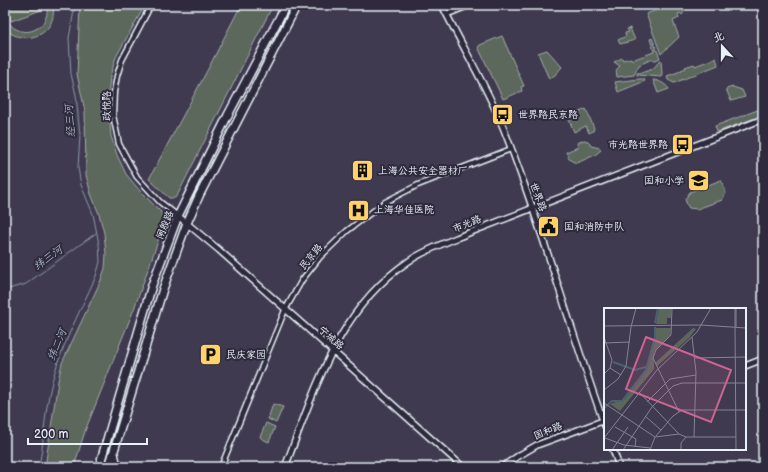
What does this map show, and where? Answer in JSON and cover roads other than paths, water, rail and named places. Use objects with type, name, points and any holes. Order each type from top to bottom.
[{"type":"main road","name":"闸殷路","points":[[99,467],[152,285],[178,216],[228,115],[286,5]]},
{"type":"main road","name":"闸殷路","points":[[109,467],[162,289],[187,223],[201,190],[297,5]]},
{"type":"main road","points":[[191,190],[196,195],[201,190]]},
{"type":"main road","points":[[164,253],[169,244],[173,244],[175,248],[174,257]]},
{"type":"street","name":"政悦路","points":[[151,5],[122,60],[114,92],[113,115],[119,144],[137,177],[160,202],[178,216]]},
{"type":"street","name":"世界路","points":[[442,5],[491,102],[511,149],[604,422]]},
{"type":"street","points":[[447,14],[469,5]]},
{"type":"street","name":"市光路","points":[[285,467],[332,350],[348,323],[362,304],[392,274],[408,262],[437,246],[763,119]]},
{"type":"street","name":"民京路","points":[[221,467],[285,310],[302,280],[328,249],[347,231],[378,207],[412,188],[511,149]]},
{"type":"street","name":"宁城路","points":[[178,216],[332,350],[463,467]]},
{"type":"street","points":[[746,366],[763,359]]},
{"type":"street","name":"国和路","points":[[502,467],[537,445],[604,422]]},
{"type":"street","points":[[115,448],[115,458],[123,467]]},
{"type":"street","points":[[613,450],[619,467]]},
{"type":"waterway","name":"纬二河","points":[[39,467],[47,404],[57,364],[96,276],[100,262],[99,244],[93,214],[81,185],[78,168],[80,135],[76,95],[71,74],[69,38],[75,5]]},
{"type":"waterway","name":"纬三河","points":[[5,290],[26,284],[96,233]]},
{"type":"place","name":"世界路民京路","points":[[503,115]]},
{"type":"place","name":"市光路世界路","points":[[683,145]]},
{"type":"place","name":"上海公共安全器材厂","points":[[363,171]]},
{"type":"place","name":"国和小学","points":[[699,181]]},
{"type":"place","name":"上海华佳医院","points":[[359,210]]},
{"type":"place","name":"国和消防中队","points":[[549,227]]},
{"type":"place","name":"民庆家园","points":[[211,355]]},
{"type":"water label","name":"经三河","points":[[70,121]]}]
